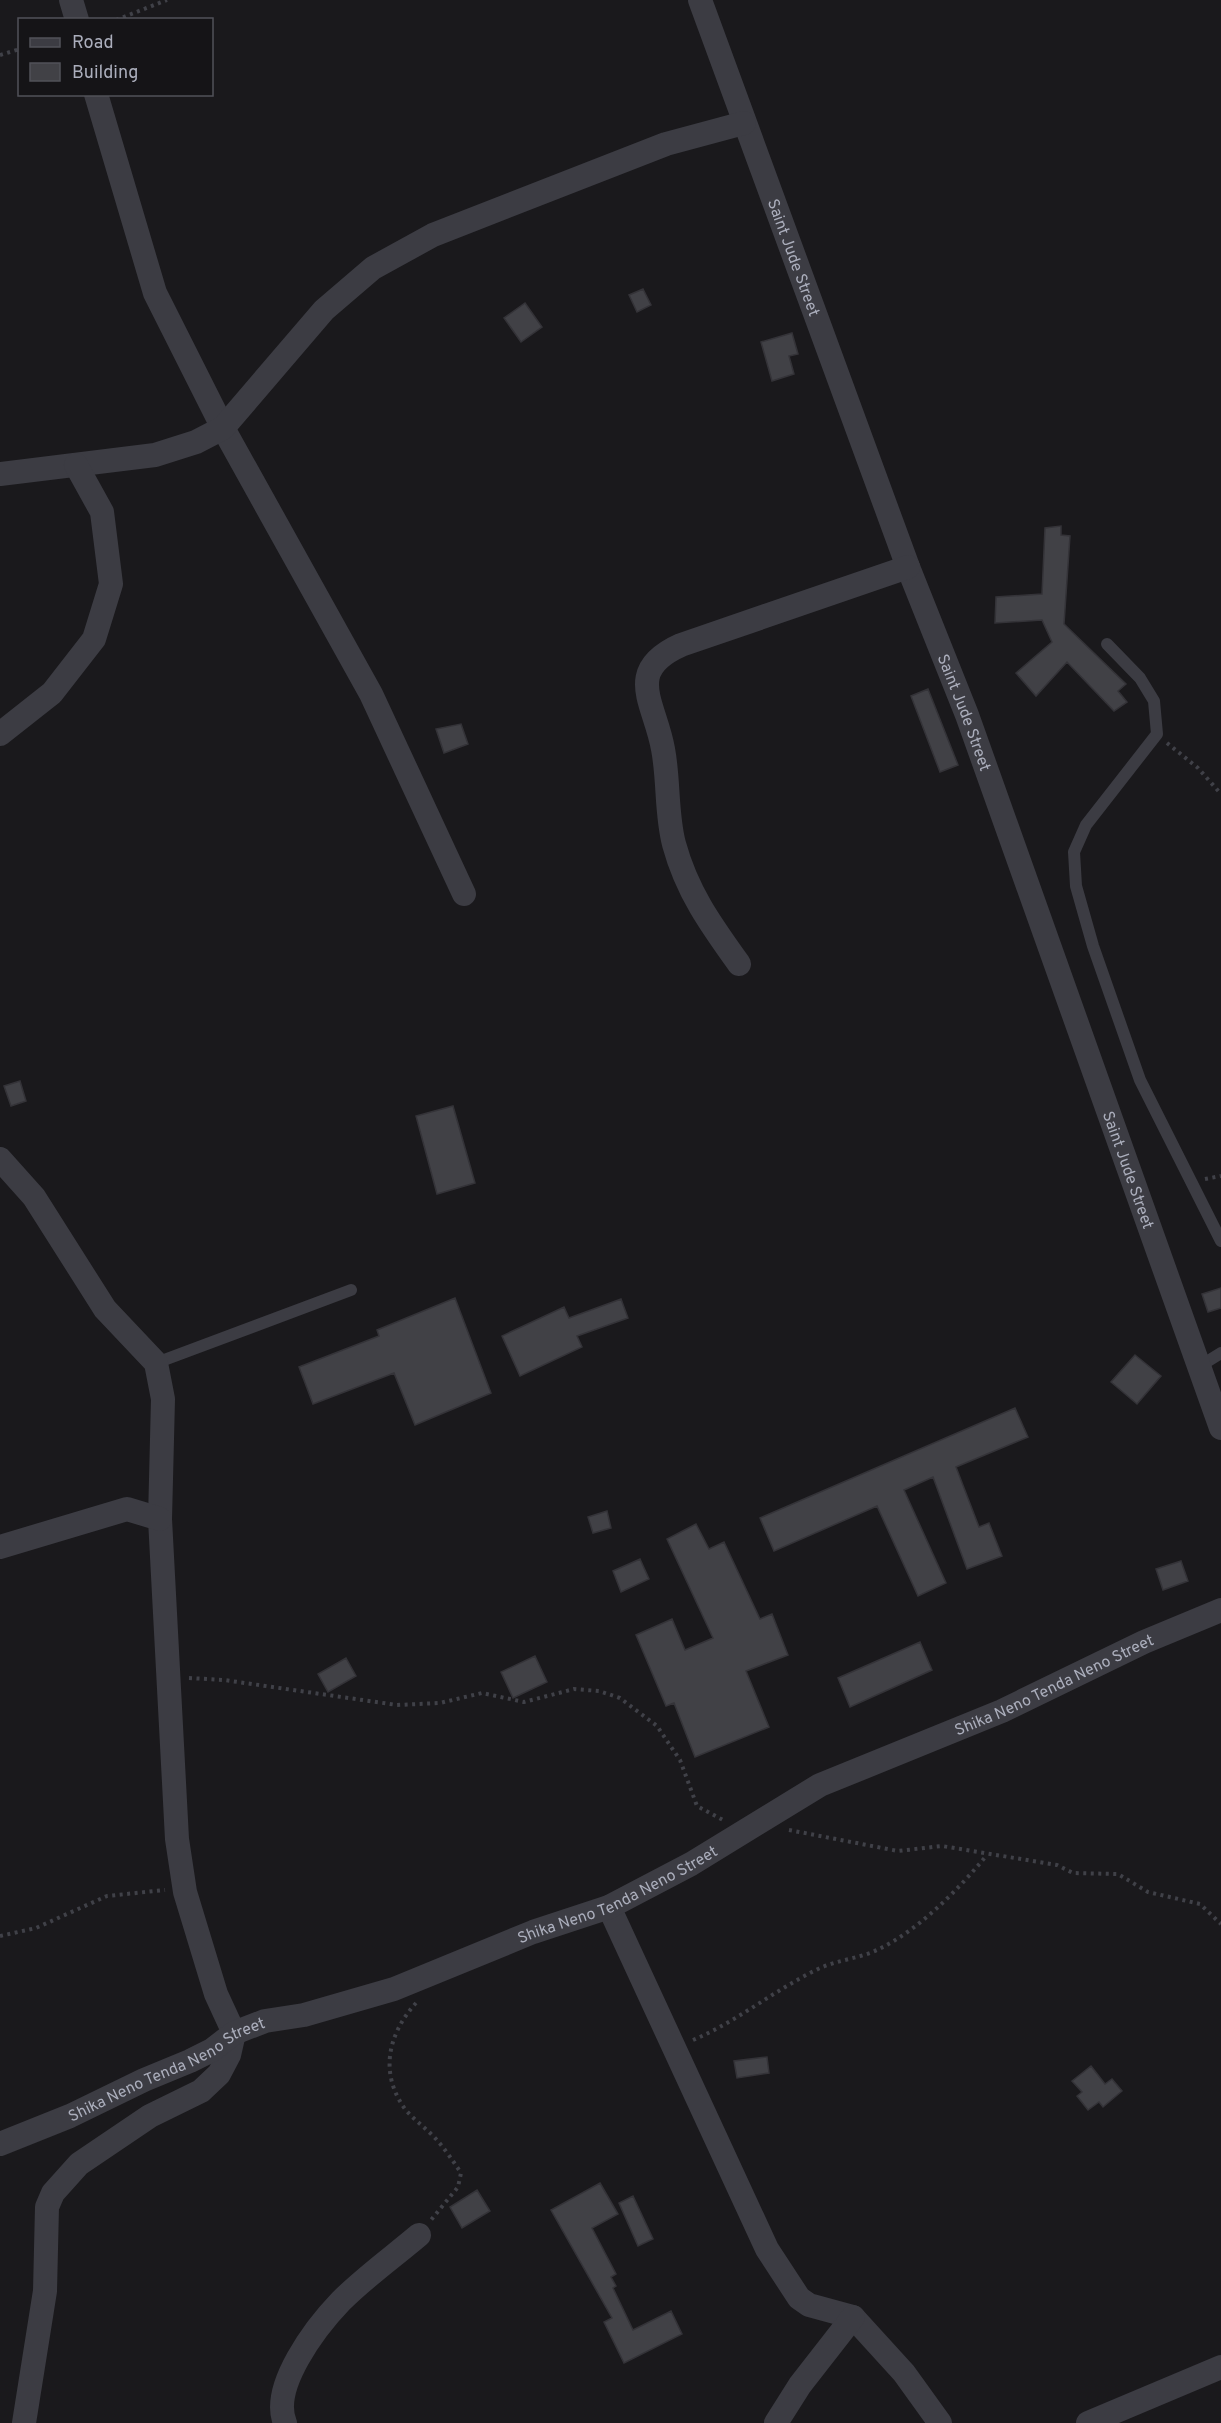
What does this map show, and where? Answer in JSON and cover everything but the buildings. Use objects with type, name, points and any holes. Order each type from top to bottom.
[{"type":"street","points":[[71,0],[76,18]]},
{"type":"street","name":"Saint Jude Street","points":[[700,0],[908,567],[971,726],[1221,1428]]},
{"type":"street","points":[[97,96],[155,293],[223,428],[371,694],[464,894]]},
{"type":"street","points":[[0,474],[155,454],[196,442],[223,428],[324,310],[374,268],[433,235],[666,144],[744,123]]},
{"type":"street","points":[[0,734],[52,693],[94,639],[111,584],[102,512],[76,465]]},
{"type":"street","points":[[739,964],[698,906],[674,843],[663,748],[646,687],[650,668],[660,654],[681,645],[908,567]]},
{"type":"street","points":[[0,1158],[34,1197],[105,1309],[156,1363],[163,1400],[160,1519],[177,1839],[185,1892],[216,1994],[232,2030],[229,2055],[219,2074],[201,2091],[150,2116],[88,2158],[53,2193],[46,2208],[45,2291],[24,2423]]},
{"type":"street","points":[[0,1547],[127,1509],[160,1519]]},
{"type":"street","name":"Shika Neno Tenda Neno Street","points":[[0,2144],[70,2116],[144,2080],[190,2061],[212,2050],[232,2030],[265,2021],[304,2015],[394,1989],[533,1932],[609,1907],[692,1864],[820,1785],[1002,1711],[1144,1642],[1221,1610]]},
{"type":"street","points":[[609,1907],[676,2047],[701,2111],[752,2219],[767,2249],[792,2289],[809,2305],[853,2317],[904,2373],[940,2423]]},
{"type":"street","points":[[0,2131],[232,2030]]},
{"type":"street","points":[[285,2423],[282,2415],[282,2394],[299,2357],[340,2302],[419,2235]]},
{"type":"street","points":[[777,2423],[800,2385],[853,2317]]},
{"type":"street","points":[[1088,2423],[1221,2367]]},
{"type":"lane","points":[[1107,645],[1140,678],[1154,701],[1157,734],[1086,825],[1074,852],[1076,886],[1093,946],[1140,1080],[1221,1241]]},
{"type":"lane","points":[[156,1363],[351,1290]]},
{"type":"lane","points":[[1200,1366],[1221,1353]]},
{"type":"path","points":[[121,18],[167,0]]},
{"type":"path","points":[[0,55],[18,50]]},
{"type":"path","points":[[1157,734],[1198,768],[1221,794]]},
{"type":"path","points":[[170,1677],[224,1680],[397,1705],[440,1703],[482,1693],[524,1702],[574,1689],[599,1691],[620,1698],[657,1726],[680,1761],[697,1806],[721,1820],[757,1824],[898,1851],[942,1846],[1057,1865],[1073,1873],[1118,1874],[1148,1892],[1200,1904],[1221,1924]]},
{"type":"path","points":[[676,2047],[725,2026],[817,1969],[876,1950],[909,1930],[965,1881],[987,1855]]},
{"type":"path","points":[[0,1936],[36,1928],[107,1896],[159,1889],[185,1892]]},
{"type":"path","points":[[419,2235],[458,2187],[461,2173],[436,2139],[406,2110],[393,2086],[389,2064],[392,2037],[420,1999]]}]
